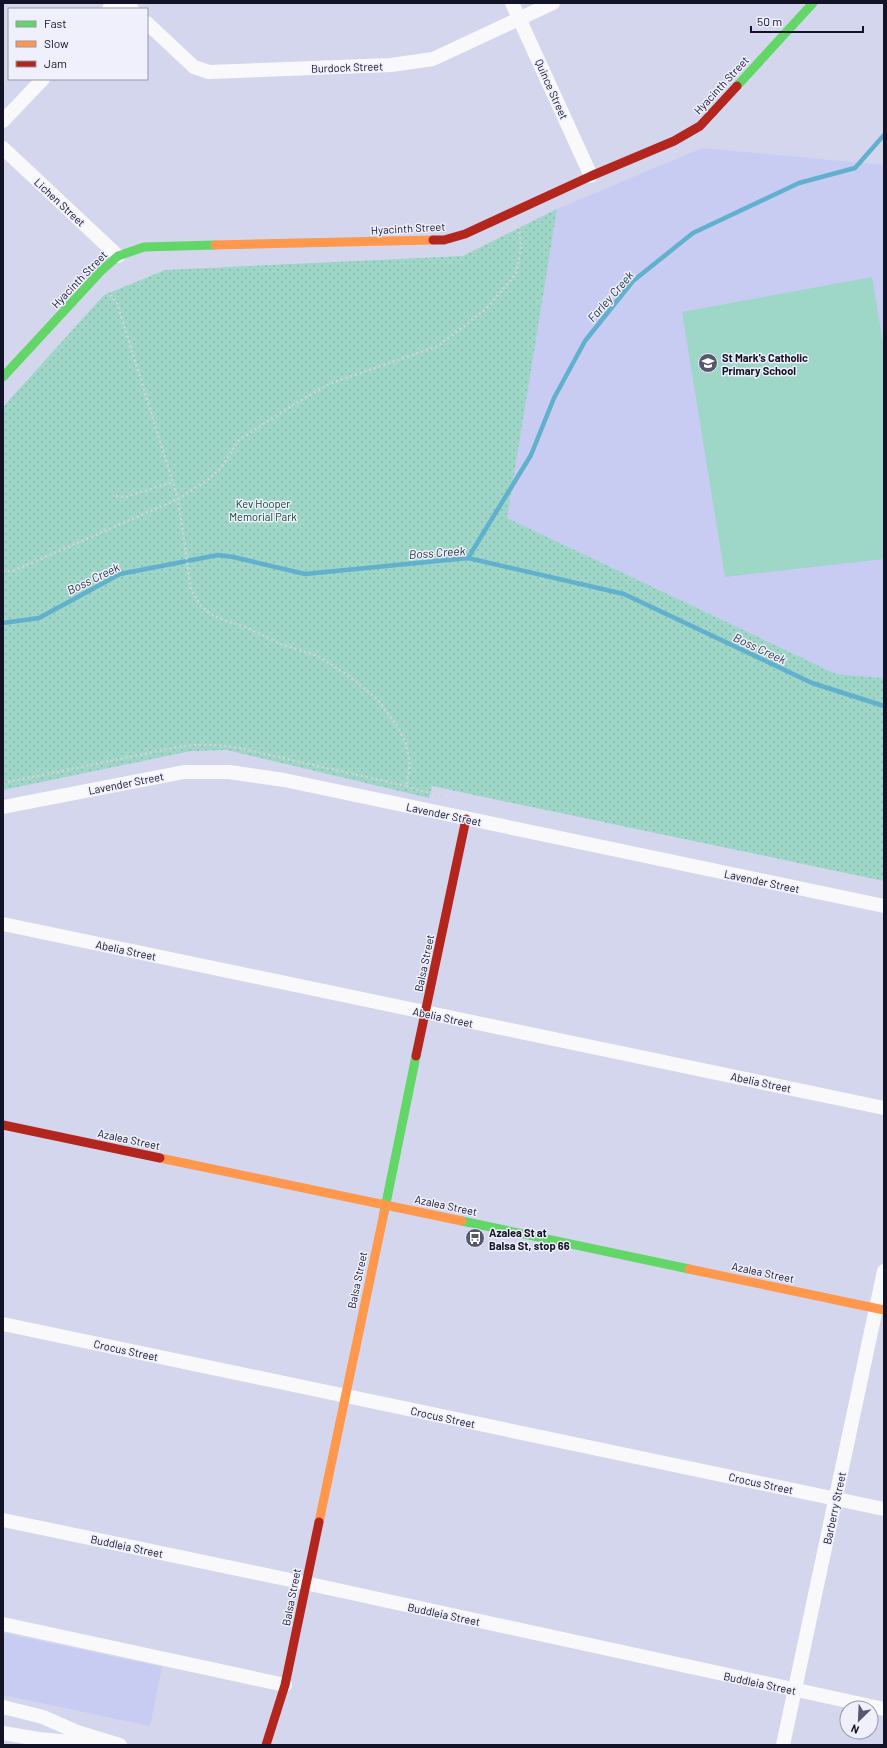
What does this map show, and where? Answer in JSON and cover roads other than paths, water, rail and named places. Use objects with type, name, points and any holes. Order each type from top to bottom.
[{"type":"street","name":"Quince Street","points":[[512,3],[590,176]]},
{"type":"street","name":"Burdock Street","points":[[148,24],[194,67],[209,72],[391,65],[433,59],[553,3]]},
{"type":"street","name":"Hyacinth Street","points":[[3,377],[95,277],[118,256],[144,248],[444,240],[465,234],[590,176],[674,141],[700,126],[813,3]]},
{"type":"street","points":[[3,121],[42,80]]},
{"type":"street","name":"Lichen Street","points":[[3,148],[118,256]]},
{"type":"street","name":"Lavender Street","points":[[3,807],[184,772],[230,772],[284,780],[884,906]]},
{"type":"street","name":"Balsa Street","points":[[266,1745],[285,1685],[466,819]]},
{"type":"street","name":"Abelia Street","points":[[3,924],[884,1108]]},
{"type":"street","name":"Azalea Street","points":[[3,1124],[880,1309]]},
{"type":"street","name":"Barberry Street","points":[[783,1745],[836,1499],[880,1309],[884,1271]]},
{"type":"street","name":"Crocus Street","points":[[3,1324],[884,1509]]},
{"type":"street","name":"Buddleia Street","points":[[3,1520],[884,1709]]},
{"type":"street","points":[[3,1624],[285,1685]]},
{"type":"street","points":[[3,1707],[43,1716],[77,1732],[120,1745]]},
{"type":"street","points":[[38,1742],[43,1716]]},
{"type":"street","points":[[3,1733],[38,1742],[106,1745]]},
{"type":"waterway","name":"Farley Creek","points":[[468,558],[531,455],[554,398],[585,341],[633,281],[693,233],[799,183],[855,168],[884,135]]},
{"type":"waterway","name":"Boss Creek","points":[[3,623],[39,618],[120,574],[218,555],[233,557],[305,574],[468,558],[624,594],[812,683],[884,706]]},
{"type":"place","name":"St Mark's Catholic Primary School","points":[[708,363]]},
{"type":"place","name":"Azalea St at Balsa St, stop 66","points":[[475,1238]]},
{"type":"park label","name":"Kev Hooper Memorial Park","points":[[263,509]]}]
